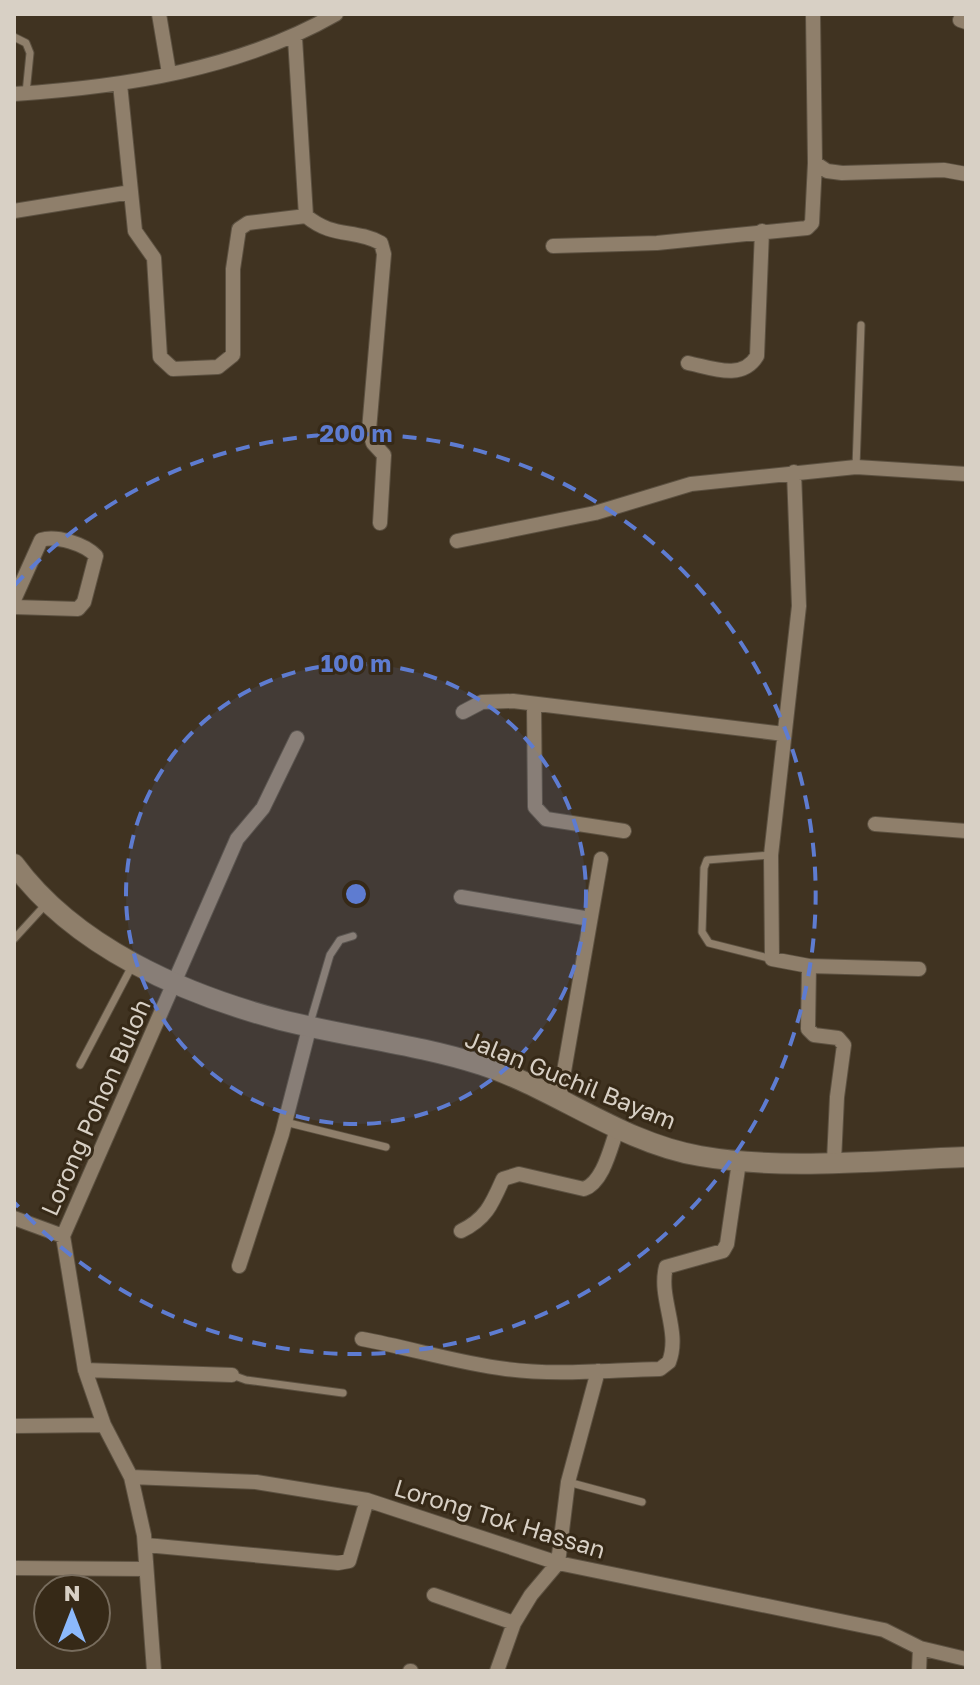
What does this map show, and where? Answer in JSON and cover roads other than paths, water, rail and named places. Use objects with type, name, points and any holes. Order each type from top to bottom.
[{"type":"main road","name":"Jalan Guchil Bayam","points":[[14,864],[47,903],[91,937],[174,981],[232,1004],[484,1066],[658,1145],[739,1162],[966,1157]]},
{"type":"street","points":[[159,14],[169,73]]},
{"type":"street","points":[[20,94],[120,84],[257,52],[295,38],[336,14]]},
{"type":"street","points":[[553,246],[657,243],[798,230],[812,223],[815,163],[813,14]]},
{"type":"street","points":[[295,38],[306,216]]},
{"type":"street","points":[[120,84],[135,231],[154,258],[160,357],[173,369],[218,367],[227,363],[233,355],[233,269],[239,229],[248,223],[306,216],[323,230],[370,237],[381,243],[384,254],[369,430],[373,443],[384,455],[380,523]]},
{"type":"street","points":[[815,163],[827,171],[842,173],[944,170],[966,174]]},
{"type":"street","points":[[14,211],[131,192]]},
{"type":"street","points":[[688,363],[741,371],[751,367],[757,356],[762,231]]},
{"type":"street","points":[[457,541],[595,513],[691,484],[856,467],[966,474]]},
{"type":"street","points":[[794,472],[799,606],[771,855],[772,959],[809,966],[919,969]]},
{"type":"street","points":[[14,600],[41,540],[50,537],[74,544],[96,556],[84,602],[78,609],[14,607]]},
{"type":"street","points":[[463,712],[482,702],[534,705],[784,734]]},
{"type":"street","points":[[534,705],[535,807],[539,813],[558,822],[624,831]]},
{"type":"street","name":"Lorong Pohon Buloh","points":[[154,1671],[146,1545],[131,1477],[104,1425],[85,1370],[63,1236],[174,981],[209,909],[237,839],[263,808],[297,738]]},
{"type":"street","points":[[875,824],[966,831]]},
{"type":"street","points":[[559,1100],[601,859]]},
{"type":"street","points":[[461,897],[590,919]]},
{"type":"street","points":[[809,966],[808,1029],[814,1035],[838,1038],[844,1045],[834,1161]]},
{"type":"street","points":[[239,1266],[285,1122],[310,1025]]},
{"type":"street","points":[[461,1231],[488,1213],[503,1179],[509,1176],[519,1174],[584,1189],[591,1186],[598,1179],[618,1127]]},
{"type":"street","points":[[362,1339],[418,1349],[443,1360],[510,1370],[660,1369],[669,1362],[674,1342],[663,1278],[666,1267],[723,1251],[727,1244],[739,1162]]},
{"type":"street","points":[[14,1218],[63,1236]]},
{"type":"street","points":[[85,1370],[232,1375]]},
{"type":"street","points":[[497,1671],[514,1623],[558,1563],[568,1482],[598,1371]]},
{"type":"street","points":[[14,1426],[104,1425]]},
{"type":"street","name":"Lorong Tok Hassan","points":[[131,1477],[256,1482],[367,1500],[558,1563],[884,1630],[920,1648],[966,1659]]},
{"type":"street","points":[[146,1545],[338,1563],[349,1561],[367,1500]]},
{"type":"street","points":[[14,1568],[146,1569]]},
{"type":"street","points":[[434,1595],[514,1623]]},
{"type":"street","points":[[919,1671],[920,1648]]},
{"type":"lane","points":[[14,37],[26,43],[30,53],[20,94]]},
{"type":"lane","points":[[856,467],[861,325]]},
{"type":"lane","points":[[771,855],[707,860],[704,868],[702,932],[709,943],[772,959]]},
{"type":"lane","points":[[14,939],[47,903]]},
{"type":"lane","points":[[310,1025],[330,955],[340,940],[353,936]]},
{"type":"lane","points":[[80,1065],[135,962]]},
{"type":"lane","points":[[285,1122],[386,1147]]},
{"type":"lane","points":[[232,1375],[246,1380],[343,1393]]},
{"type":"lane","points":[[568,1482],[642,1502]]}]
